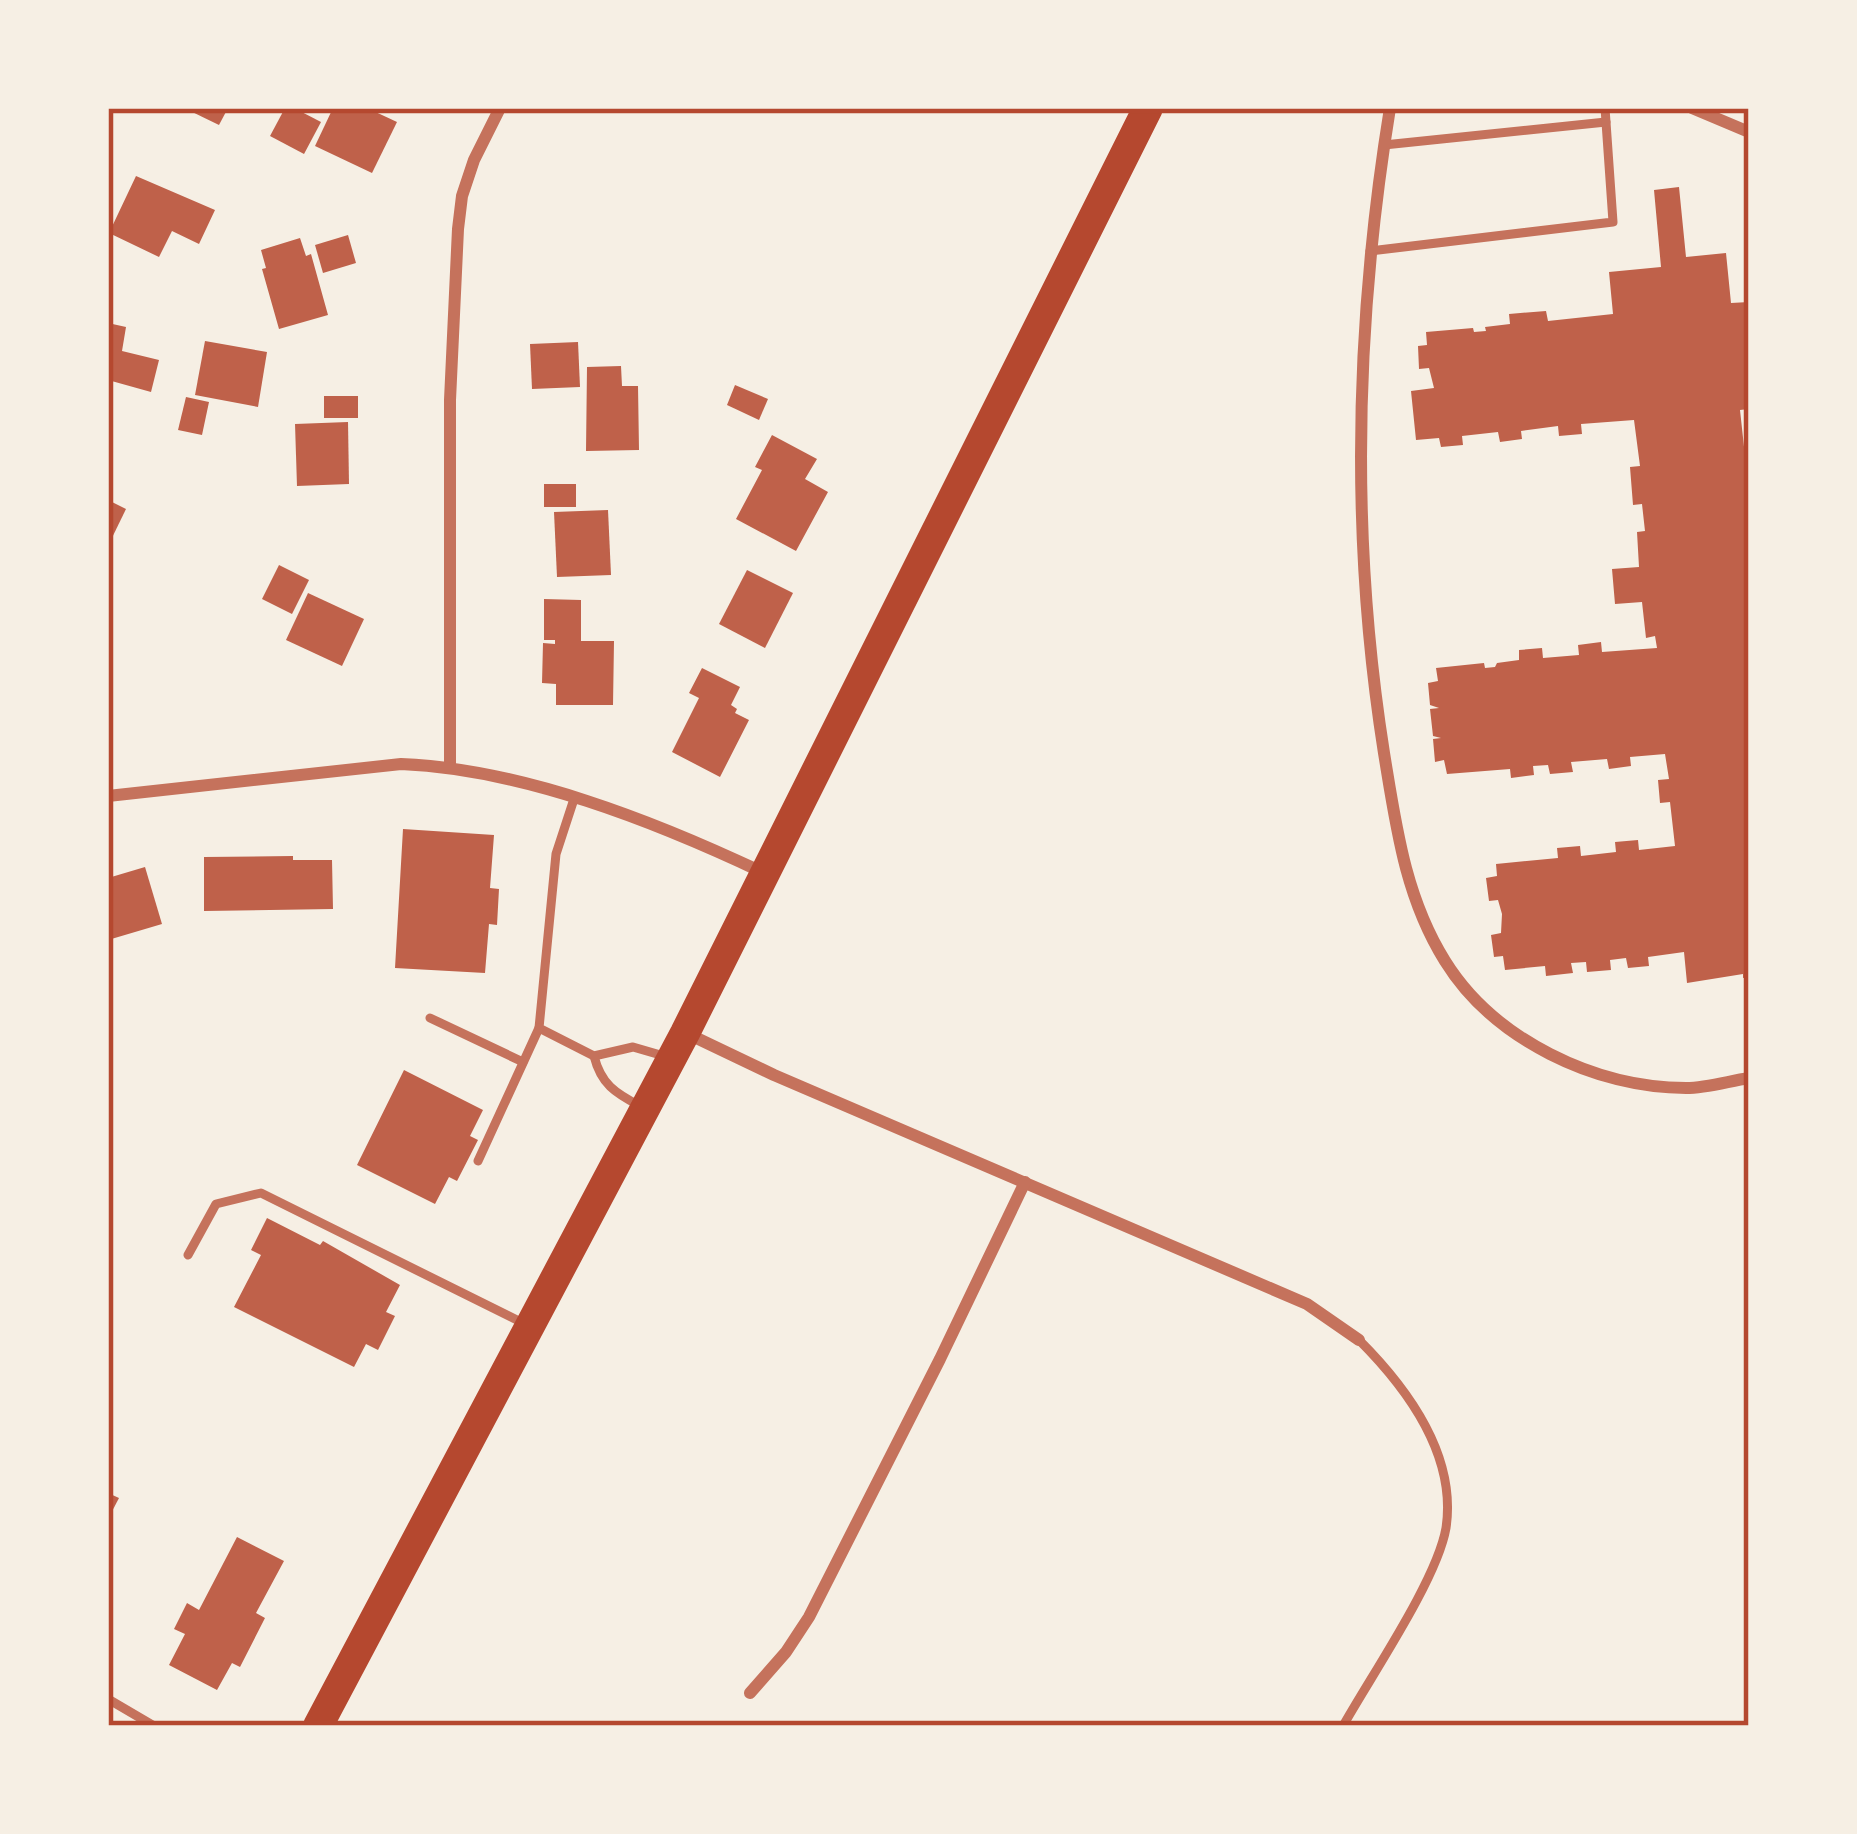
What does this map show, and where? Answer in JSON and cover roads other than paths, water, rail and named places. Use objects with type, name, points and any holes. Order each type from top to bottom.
[{"type":"main road","points":[[318,1726],[678,1045],[1148,108]]},
{"type":"street","points":[[450,766],[450,400],[458,229],[474,160],[500,108]]},
{"type":"street","points":[[1390,108],[1370,251],[1360,370],[1359,501],[1376,701],[1400,855],[1422,919],[1447,964],[1477,1001],[1522,1037],[1575,1066],[1643,1086],[1691,1088],[1749,1078]]},
{"type":"street","points":[[1692,108],[1749,132]]},
{"type":"street","points":[[108,796],[401,764],[450,766],[496,774],[574,799],[683,837],[765,873]]},
{"type":"street","points":[[678,1045],[774,1075],[1025,1181],[1307,1304],[1358,1340]]},
{"type":"street","points":[[750,1693],[809,1617],[1025,1181]]},
{"type":"lane","points":[[1370,251],[1613,222],[1605,108]]},
{"type":"lane","points":[[1384,146],[1606,122]]},
{"type":"lane","points":[[478,1161],[539,1028],[556,854],[574,799]]},
{"type":"lane","points":[[430,1018],[524,1062]]},
{"type":"lane","points":[[539,1028],[593,1056],[633,1047],[678,1045]]},
{"type":"lane","points":[[593,1056],[598,1074],[612,1091],[645,1109]]},
{"type":"lane","points":[[188,1256],[216,1204],[262,1193],[530,1327]]},
{"type":"lane","points":[[1343,1726],[1430,1572],[1445,1533],[1448,1503],[1439,1456],[1409,1396],[1358,1340]]},
{"type":"lane","points":[[108,1699],[154,1726]]}]
